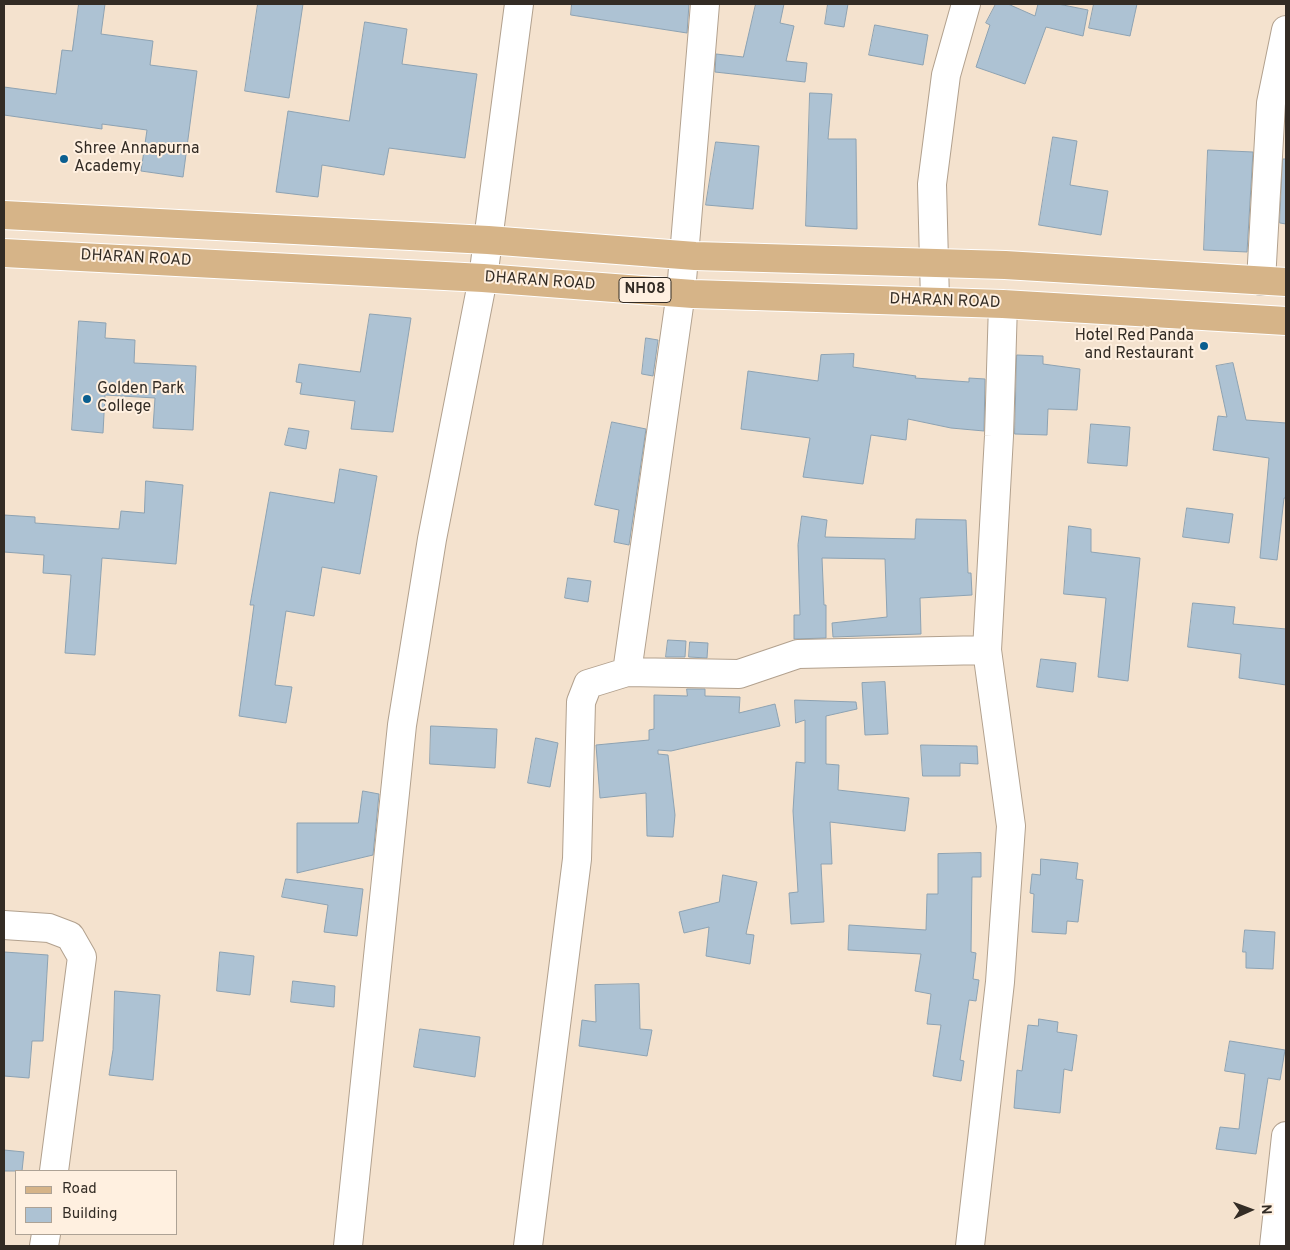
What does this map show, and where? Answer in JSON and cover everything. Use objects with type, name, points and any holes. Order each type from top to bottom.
[{"type":"main road","name":"NH08","points":[[4,216],[488,240],[683,255],[1119,271],[1274,282]]},
{"type":"main road","name":"DHARAN ROAD","points":[[4,253],[482,278],[681,292],[1003,304],[1286,321]]},
{"type":"street","points":[[348,1246],[402,725],[432,539],[482,278],[519,4]]},
{"type":"street","points":[[627,672],[681,292],[705,4]]},
{"type":"street","points":[[936,301],[932,184],[946,75],[966,4]]},
{"type":"street","points":[[1274,282],[1271,103],[1286,30]]},
{"type":"street","points":[[970,1246],[1000,982],[1011,826],[988,650],[999,436],[1003,304]]},
{"type":"street","points":[[528,1246],[577,859],[581,702],[588,684],[627,672],[739,674],[798,654],[988,650]]},
{"type":"street","points":[[4,925],[50,928],[70,936],[82,957],[54,1170]]},
{"type":"street","points":[[1274,1246],[1286,1136]]},
{"type":"building","points":[[79,4],[105,4],[101,34],[153,41],[150,65],[197,71],[183,177],[141,171],[147,130],[102,124],[102,129],[4,115],[4,87],[56,94],[62,50],[72,51]]},
{"type":"building","points":[[258,4],[303,4],[289,98],[245,91]]},
{"type":"building","points":[[572,4],[689,4],[687,33],[571,15]]},
{"type":"building","points":[[756,4],[784,4],[780,23],[794,26],[786,61],[807,63],[805,82],[715,72],[716,54],[743,57]]},
{"type":"building","points":[[828,4],[848,4],[844,27],[825,24]]},
{"type":"building","points":[[996,4],[1008,4],[1035,16],[1038,4],[1058,4],[1088,10],[1083,36],[1046,27],[1025,84],[976,67],[990,25],[986,23]]},
{"type":"building","points":[[1094,4],[1137,4],[1130,36],[1089,28]]},
{"type":"building","points":[[365,22],[407,29],[402,64],[477,74],[465,158],[389,148],[384,175],[322,165],[318,197],[276,192],[288,111],[349,121]]},
{"type":"building","points":[[875,25],[928,35],[923,65],[869,55]]},
{"type":"building","points":[[810,93],[832,94],[828,139],[856,139],[857,229],[806,226]]},
{"type":"building","points":[[1053,137],[1077,141],[1070,185],[1108,191],[1101,235],[1039,225]]},
{"type":"building","points":[[716,142],[759,146],[753,209],[706,205]]},
{"type":"building","points":[[1208,150],[1253,152],[1247,252],[1204,250]]},
{"type":"building","points":[[1283,159],[1286,159],[1286,224],[1280,223]]},
{"type":"building","points":[[370,314],[411,318],[393,432],[351,429],[355,401],[300,394],[302,383],[296,382],[299,364],[360,372]]},
{"type":"building","points":[[79,321],[106,323],[105,338],[135,340],[134,363],[196,366],[193,430],[153,428],[155,398],[105,395],[103,433],[72,430]]},
{"type":"building","points":[[646,338],[658,340],[653,376],[642,374]]},
{"type":"building","points":[[854,354],[853,367],[916,376],[915,378],[969,382],[969,378],[985,379],[984,431],[951,428],[908,419],[906,440],[871,435],[863,484],[803,477],[810,438],[741,429],[748,371],[818,381],[821,355]]},
{"type":"building","points":[[1017,355],[1043,356],[1043,364],[1080,369],[1077,410],[1048,409],[1047,435],[1015,434]]},
{"type":"building","points":[[1233,363],[1246,420],[1286,423],[1286,498],[1284,498],[1277,560],[1260,558],[1269,458],[1213,450],[1218,416],[1227,417],[1216,366]]},
{"type":"building","points":[[612,422],[646,429],[629,545],[614,542],[619,510],[595,505]]},
{"type":"building","points":[[1091,424],[1130,427],[1127,466],[1088,463]]},
{"type":"building","points":[[289,428],[309,431],[306,449],[285,445]]},
{"type":"building","points":[[340,469],[377,476],[360,574],[322,567],[314,616],[286,611],[275,685],[292,687],[286,723],[239,716],[254,605],[250,605],[270,492],[334,503]]},
{"type":"building","points":[[146,481],[183,485],[176,564],[102,558],[95,655],[65,653],[71,575],[43,573],[44,555],[4,552],[4,515],[35,517],[35,523],[119,529],[121,511],[144,513]]},
{"type":"building","points":[[1187,508],[1233,514],[1229,543],[1183,537]]},
{"type":"building","points":[[802,516],[827,520],[825,537],[915,539],[916,519],[966,520],[968,573],[971,573],[972,595],[920,598],[921,634],[833,637],[832,623],[887,617],[885,559],[822,558],[824,605],[826,605],[826,638],[794,639],[794,615],[800,615],[798,545]]},
{"type":"building","points":[[1069,526],[1091,529],[1091,552],[1140,558],[1128,681],[1098,677],[1106,598],[1064,594]]},
{"type":"building","points":[[568,578],[591,581],[588,602],[565,598]]},
{"type":"building","points":[[1193,603],[1235,607],[1233,624],[1286,629],[1286,685],[1239,678],[1241,654],[1188,647]]},
{"type":"building","points":[[668,640],[686,641],[685,657],[666,657]]},
{"type":"building","points":[[690,642],[708,643],[707,658],[689,657]]},
{"type":"building","points":[[1041,659],[1076,663],[1073,692],[1037,687]]},
{"type":"building","points":[[885,682],[888,734],[865,735],[862,683]]},
{"type":"building","points":[[687,689],[705,689],[705,696],[740,697],[739,713],[775,704],[780,726],[671,751],[658,750],[658,754],[668,755],[675,815],[673,837],[647,836],[646,793],[600,798],[596,745],[649,740],[649,730],[654,729],[654,695],[687,696]]},
{"type":"building","points":[[795,700],[856,702],[857,709],[826,716],[826,764],[839,765],[838,790],[909,798],[905,831],[830,822],[832,864],[821,864],[824,922],[791,924],[789,893],[798,892],[793,811],[796,762],[805,763],[805,720],[796,723]]},
{"type":"building","points":[[431,726],[497,729],[495,768],[430,764]]},
{"type":"building","points":[[536,738],[558,743],[550,787],[528,783]]},
{"type":"building","points":[[921,745],[977,746],[978,764],[960,763],[960,776],[923,776]]},
{"type":"building","points":[[363,791],[379,794],[373,855],[297,873],[297,823],[358,823]]},
{"type":"building","points":[[981,853],[981,877],[972,877],[971,952],[976,953],[973,979],[979,980],[976,1001],[969,1000],[960,1060],[964,1061],[961,1081],[933,1076],[941,1025],[927,1024],[931,994],[915,991],[921,954],[848,950],[849,925],[926,930],[927,894],[938,894],[938,854]]},
{"type":"building","points":[[1041,859],[1078,863],[1076,879],[1083,880],[1078,922],[1067,921],[1066,934],[1032,932],[1034,894],[1030,893],[1032,874],[1040,875]]},
{"type":"building","points":[[723,875],[757,882],[746,934],[754,935],[750,964],[706,956],[709,927],[684,933],[679,912],[719,902]]},
{"type":"building","points":[[286,879],[363,889],[357,936],[324,932],[328,905],[282,897]]},
{"type":"building","points":[[1245,930],[1275,932],[1273,969],[1246,968],[1246,952],[1243,952]]},
{"type":"building","points":[[4,952],[48,955],[43,1041],[32,1041],[29,1078],[4,1076]]},
{"type":"building","points":[[220,952],[254,956],[250,995],[217,991]]},
{"type":"building","points":[[293,981],[335,986],[334,1007],[291,1002]]},
{"type":"building","points":[[639,984],[640,1029],[652,1030],[647,1056],[579,1046],[582,1020],[596,1022],[595,985]]},
{"type":"building","points":[[115,991],[160,995],[153,1080],[109,1075],[113,1050]]},
{"type":"building","points":[[1039,1019],[1058,1022],[1057,1032],[1077,1035],[1072,1071],[1064,1069],[1060,1113],[1014,1108],[1017,1070],[1022,1071],[1028,1025],[1038,1026]]},
{"type":"building","points":[[420,1029],[480,1037],[475,1077],[414,1067]]},
{"type":"building","points":[[1230,1041],[1285,1050],[1280,1080],[1268,1078],[1256,1154],[1216,1149],[1220,1127],[1239,1129],[1245,1074],[1225,1071]]},
{"type":"building","points":[[4,1150],[24,1152],[22,1170],[4,1171]]},
{"type":"place","name":"Shree Annapurna Academy","points":[[64,159]]},
{"type":"place","name":"Hotel Red Panda and Restaurant","points":[[1204,346]]},
{"type":"place","name":"Golden Park College","points":[[87,399]]}]
